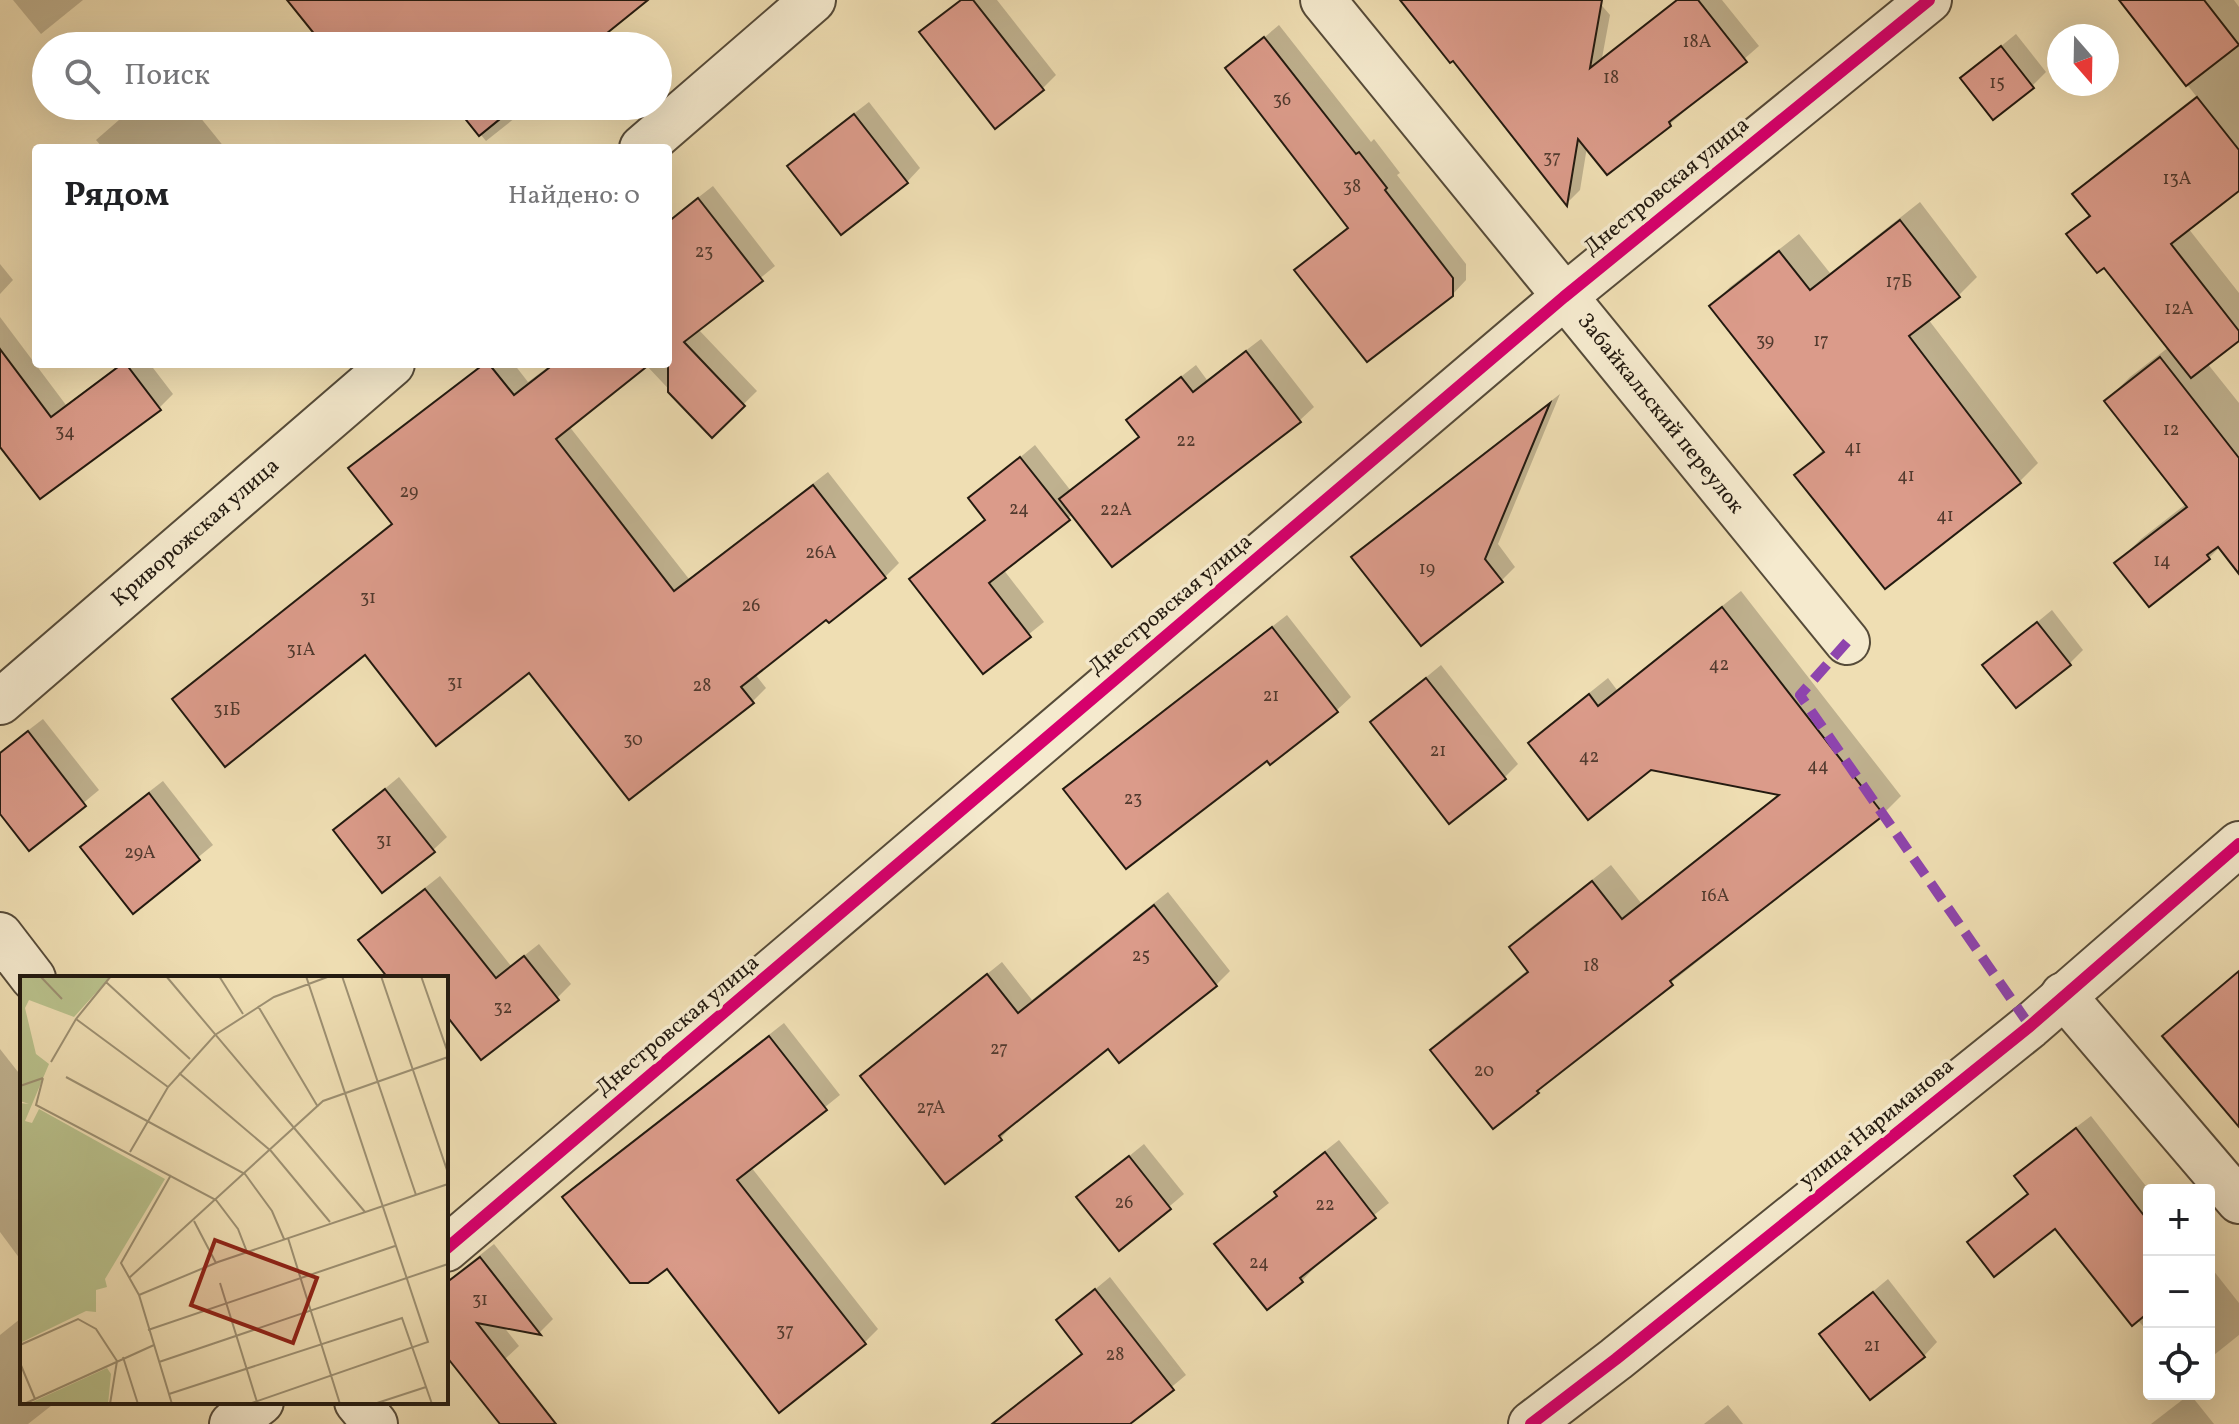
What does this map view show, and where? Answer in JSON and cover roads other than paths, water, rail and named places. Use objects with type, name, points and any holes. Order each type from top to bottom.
[{"type":"street","points":[[647,144],[813,0]]},
{"type":"street","name":"Забайкальский переулок","points":[[1323,0],[1847,642]]},
{"type":"street","name":"Днестровская улица","points":[[448,1247],[1564,297],[1929,0]]},
{"type":"street","name":"Криворожская улица","points":[[0,702],[387,368]]},
{"type":"street","name":"улица Нариманова","points":[[1531,1424],[2030,1026],[2239,844]]},
{"type":"street","points":[[0,935],[31,976]]},
{"type":"street","points":[[2063,995],[2239,1201]]},
{"type":"street","points":[[232,1424],[258,1404]]},
{"type":"street","points":[[359,1404],[375,1424]]}]
